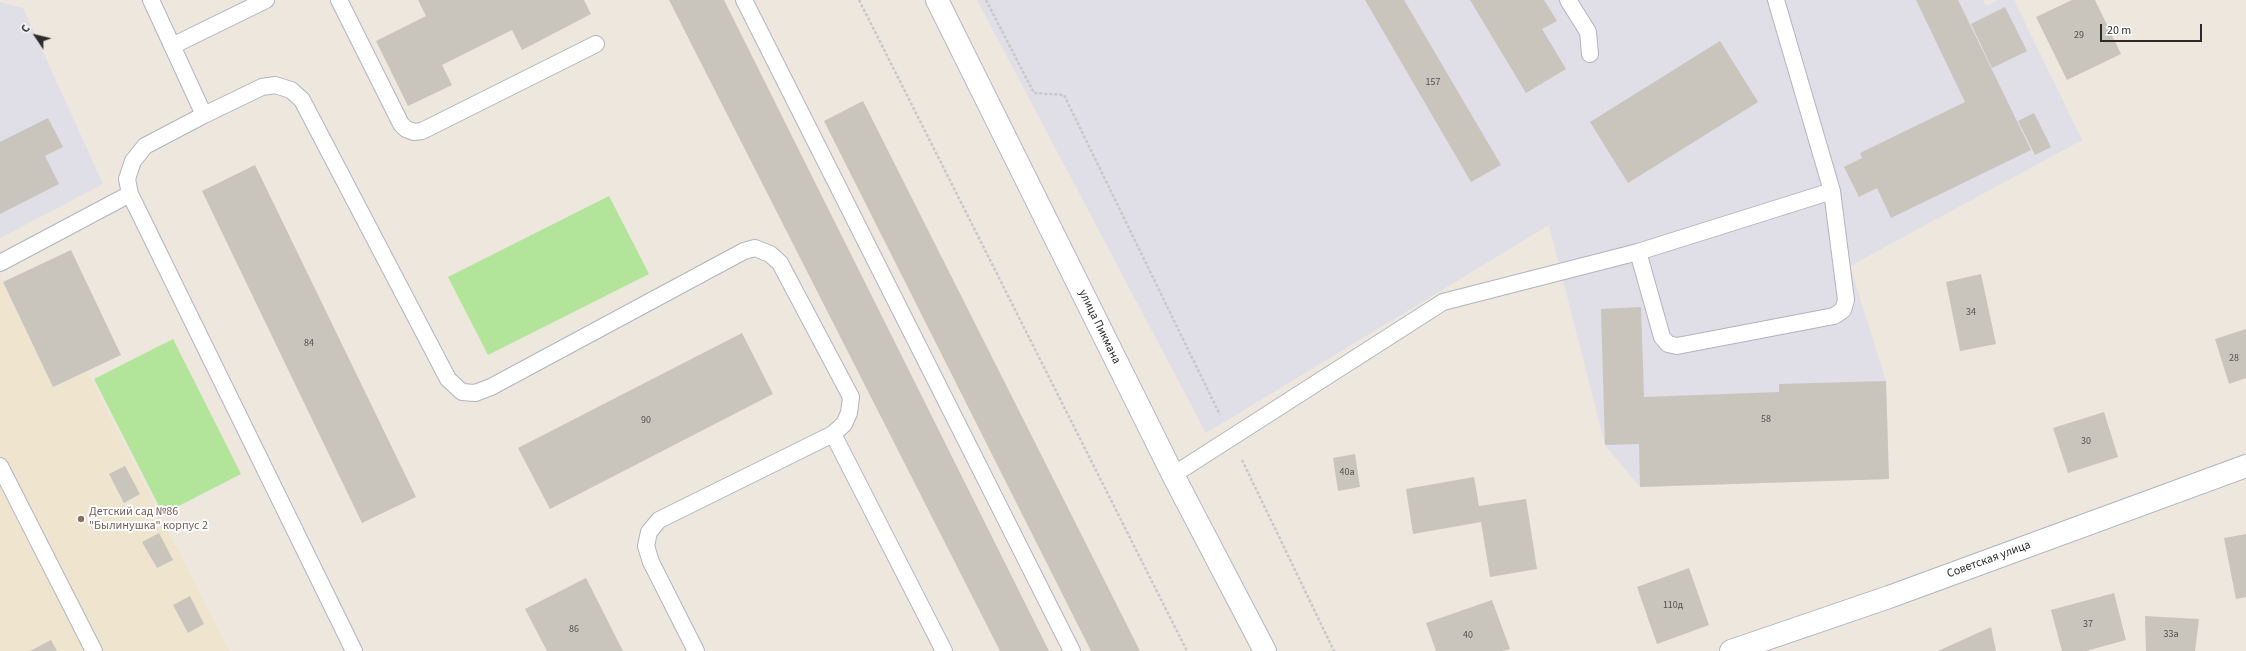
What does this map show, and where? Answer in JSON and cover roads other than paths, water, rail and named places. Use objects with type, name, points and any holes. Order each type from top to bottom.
[{"type":"street","name":"улица Пикмана","points":[[937,0],[1173,475],[1265,651]]},
{"type":"street","name":"Советская улица","points":[[1731,651],[1889,596],[2246,466]]},
{"type":"lane","points":[[151,0],[204,115]]},
{"type":"lane","points":[[172,46],[266,0]]},
{"type":"lane","points":[[339,0],[402,124],[406,129],[414,132],[422,131],[596,44]]},
{"type":"lane","points":[[744,0],[1072,651]]},
{"type":"lane","points":[[1568,0],[1588,32],[1590,54]]},
{"type":"lane","points":[[1638,252],[1662,337],[1668,344],[1677,346],[1834,316],[1843,310],[1846,300],[1832,191],[1776,0]]},
{"type":"lane","points":[[354,651],[130,194],[127,179],[133,161],[145,146],[262,87],[275,85],[291,90],[302,100],[448,379],[462,392],[475,393],[491,387],[744,251],[755,248],[770,254],[780,263],[851,398],[849,413],[844,424],[833,434],[659,520],[649,532],[646,546],[651,562],[696,651]]},
{"type":"lane","points":[[1173,475],[1443,302],[1638,252],[1832,191]]},
{"type":"lane","points":[[0,263],[130,194]]},
{"type":"lane","points":[[833,434],[944,651]]},
{"type":"lane","points":[[0,466],[94,651]]},
{"type":"place","name":"Детский сад №86 \"Былинушка\" корпус 2","points":[[81,519]]}]
